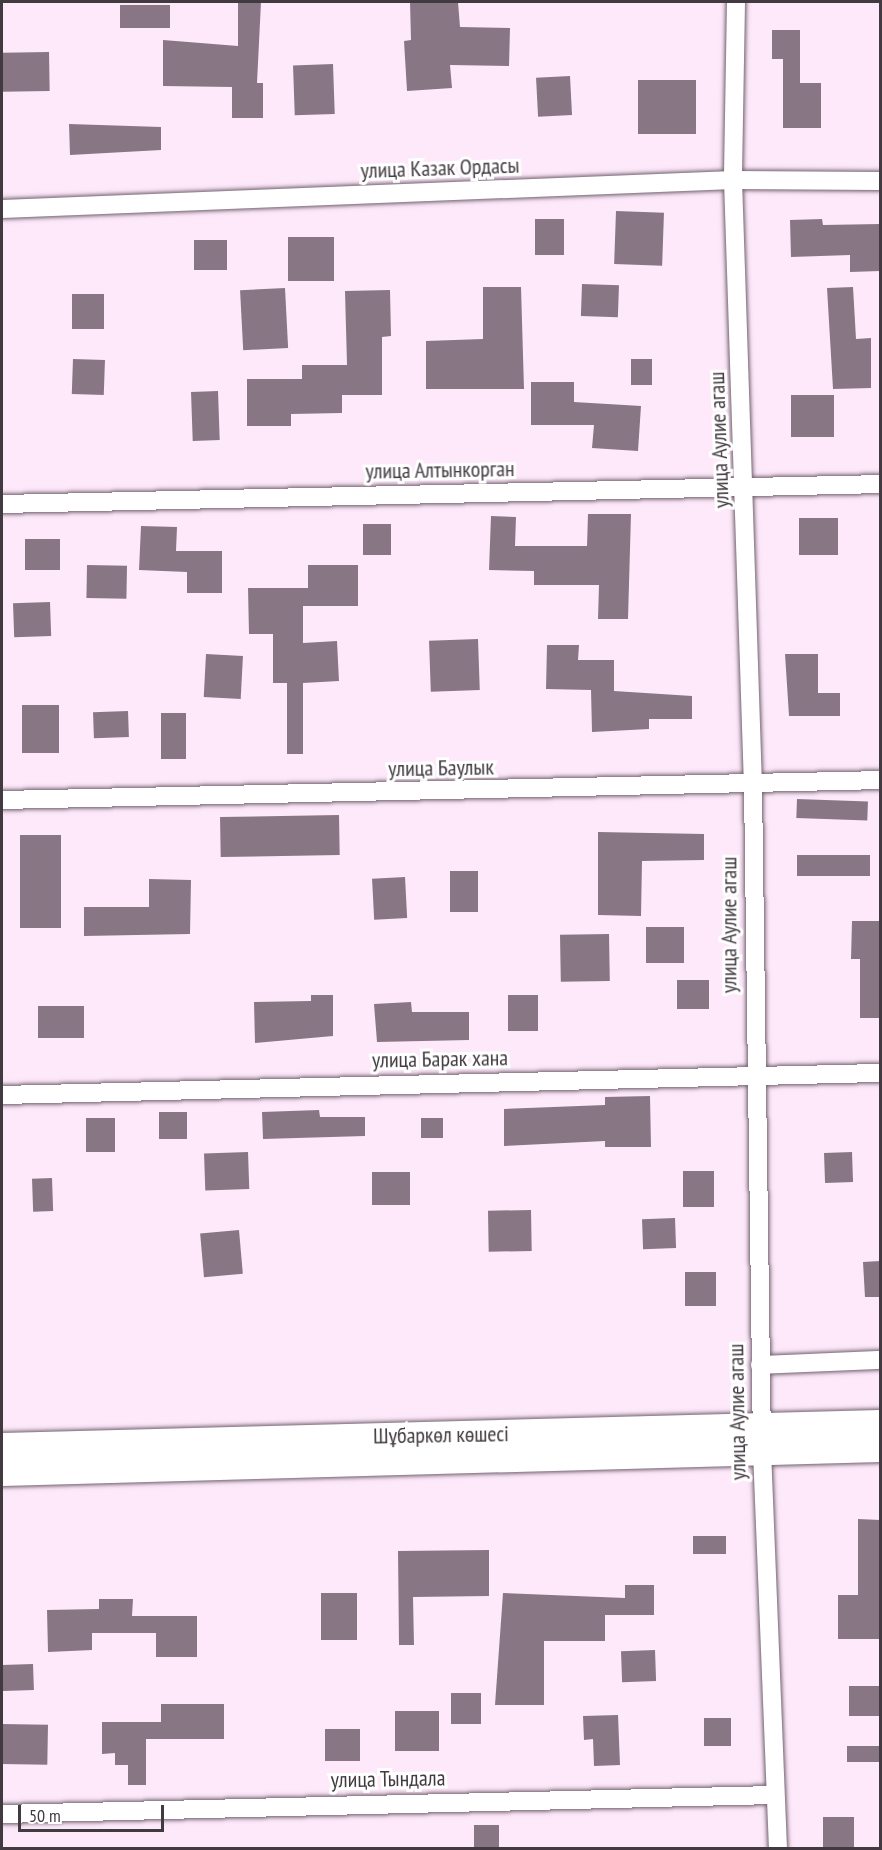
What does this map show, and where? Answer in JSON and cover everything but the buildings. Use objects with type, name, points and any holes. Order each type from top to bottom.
[{"type":"street","name":"улица Аулие агаш","points":[[736,2],[733,180],[745,487],[753,786],[754,1077],[760,1365],[778,1848]]},
{"type":"street","name":"улица Казак Ордасы","points":[[2,209],[733,180],[880,181]]},
{"type":"street","name":"улица Алтынкорган","points":[[2,504],[880,484]]},
{"type":"street","name":"улица Баулык","points":[[2,800],[753,786],[880,780]]},
{"type":"street","name":"улица Барак хана","points":[[2,1095],[880,1073]]},
{"type":"street","points":[[760,1365],[880,1360]]},
{"type":"street","name":"Шұбаркөл көшесі","points":[[762,1439],[880,1423]]},
{"type":"street","points":[[2,1472],[762,1439]]},
{"type":"street","name":"Шұбаркөл көшесі","points":[[2,1446],[762,1439],[880,1448]]},
{"type":"street","name":"улица Тындала","points":[[2,1814],[775,1795]]}]
